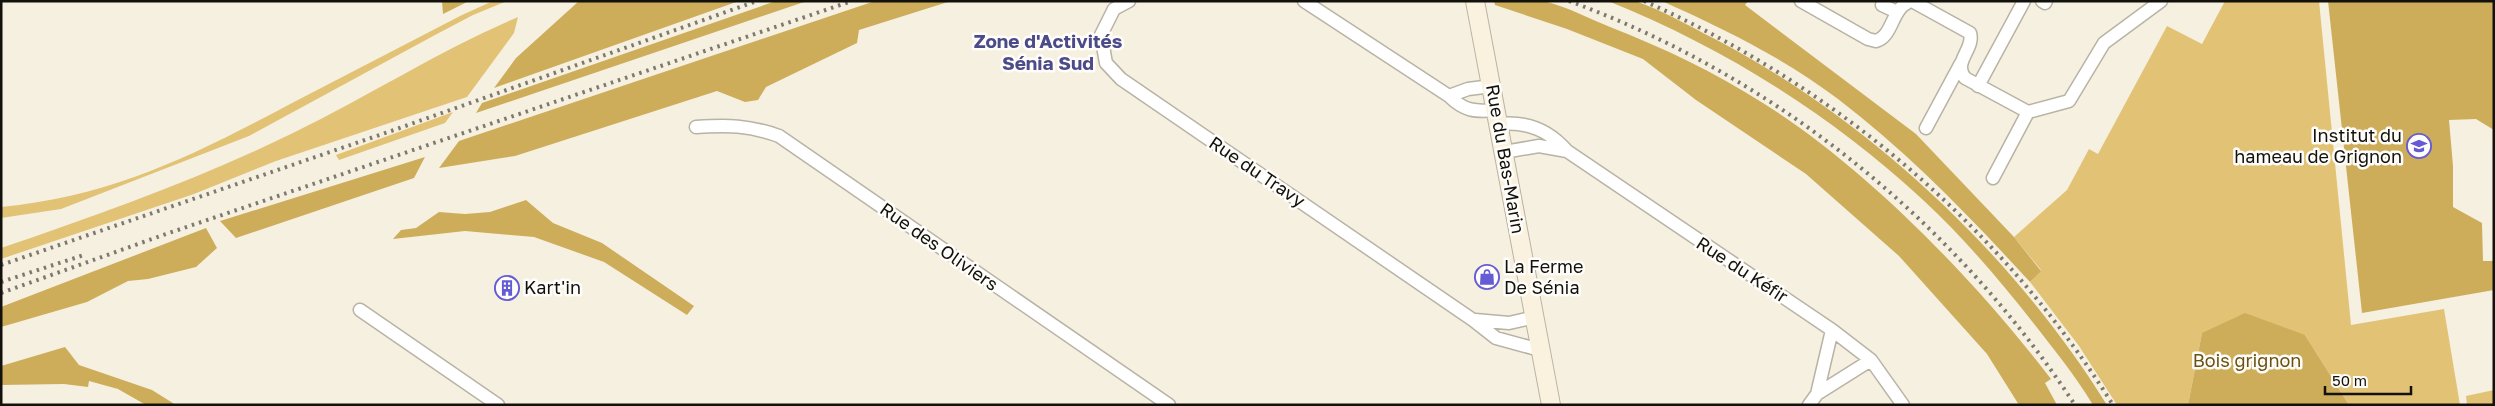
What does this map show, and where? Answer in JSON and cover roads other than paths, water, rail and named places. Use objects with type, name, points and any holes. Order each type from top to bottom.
[{"type":"main road","name":"Rue du Bas-Marin","points":[[1475,1],[1551,405]]},
{"type":"street","name":"Rue du Travy","points":[[1129,1],[1114,8],[1101,35],[1106,63],[1121,79],[1496,338],[1540,350]]},
{"type":"street","points":[[1304,1],[1449,96],[1467,110],[1498,117]]},
{"type":"street","points":[[1801,1],[1868,39],[1876,41],[1884,37],[1901,6],[1912,1],[1970,33],[1972,39],[1961,63],[1926,128]]},
{"type":"street","points":[[1884,1],[1882,5],[1897,12]]},
{"type":"street","points":[[1978,86],[2024,1]]},
{"type":"street","points":[[2042,1],[2045,3],[2046,1]]},
{"type":"street","points":[[1961,63],[1962,75],[1978,86],[2028,112],[2069,101],[2104,43],[2161,1]]},
{"type":"street","points":[[1449,96],[1468,89],[1492,86]]},
{"type":"street","points":[[1993,178],[2028,112]]},
{"type":"street","name":"Rue du Kéfir","points":[[1498,117],[1534,127],[1555,138],[1567,151],[1832,330],[1871,360],[1903,405]]},
{"type":"street","name":"Rue des Oliviers","points":[[696,127],[727,125],[755,127],[779,136],[1169,405]]},
{"type":"street","name":"Rue du Kéfir","points":[[1504,152],[1539,146],[1567,151]]},
{"type":"street","points":[[360,310],[498,405]]},
{"type":"street","name":"Rue du Travy","points":[[1472,320],[1509,323],[1534,318]]},
{"type":"street","points":[[1817,394],[1832,330]]},
{"type":"street","points":[[1809,405],[1817,394],[1871,360]]},
{"type":"railway","points":[[1,265],[394,130],[757,1]]},
{"type":"railway","points":[[1,293],[166,234],[852,1]]},
{"type":"railway","points":[[1569,1],[1645,33],[1718,70],[1788,114],[1854,162],[1916,216],[1974,275],[2027,338],[2075,405]]},
{"type":"railway","points":[[1644,1],[1714,35],[1782,75],[1847,119],[1908,168],[1966,221],[2020,279],[2069,340],[2113,405]]},
{"type":"railway","points":[[1,282],[84,255]]},
{"type":"place","name":"Institut du hameau de Grignon","points":[[2419,146]]},
{"type":"place","name":"La Ferme De Sénia","points":[[1487,277]]},
{"type":"place","name":"Kart'in","points":[[507,288]]},
{"type":"district","name":"Zone d'Activités Sénia Sud","points":[[1048,52]]},
{"type":"park label","name":"Bois grignon","points":[[2247,361]]}]
